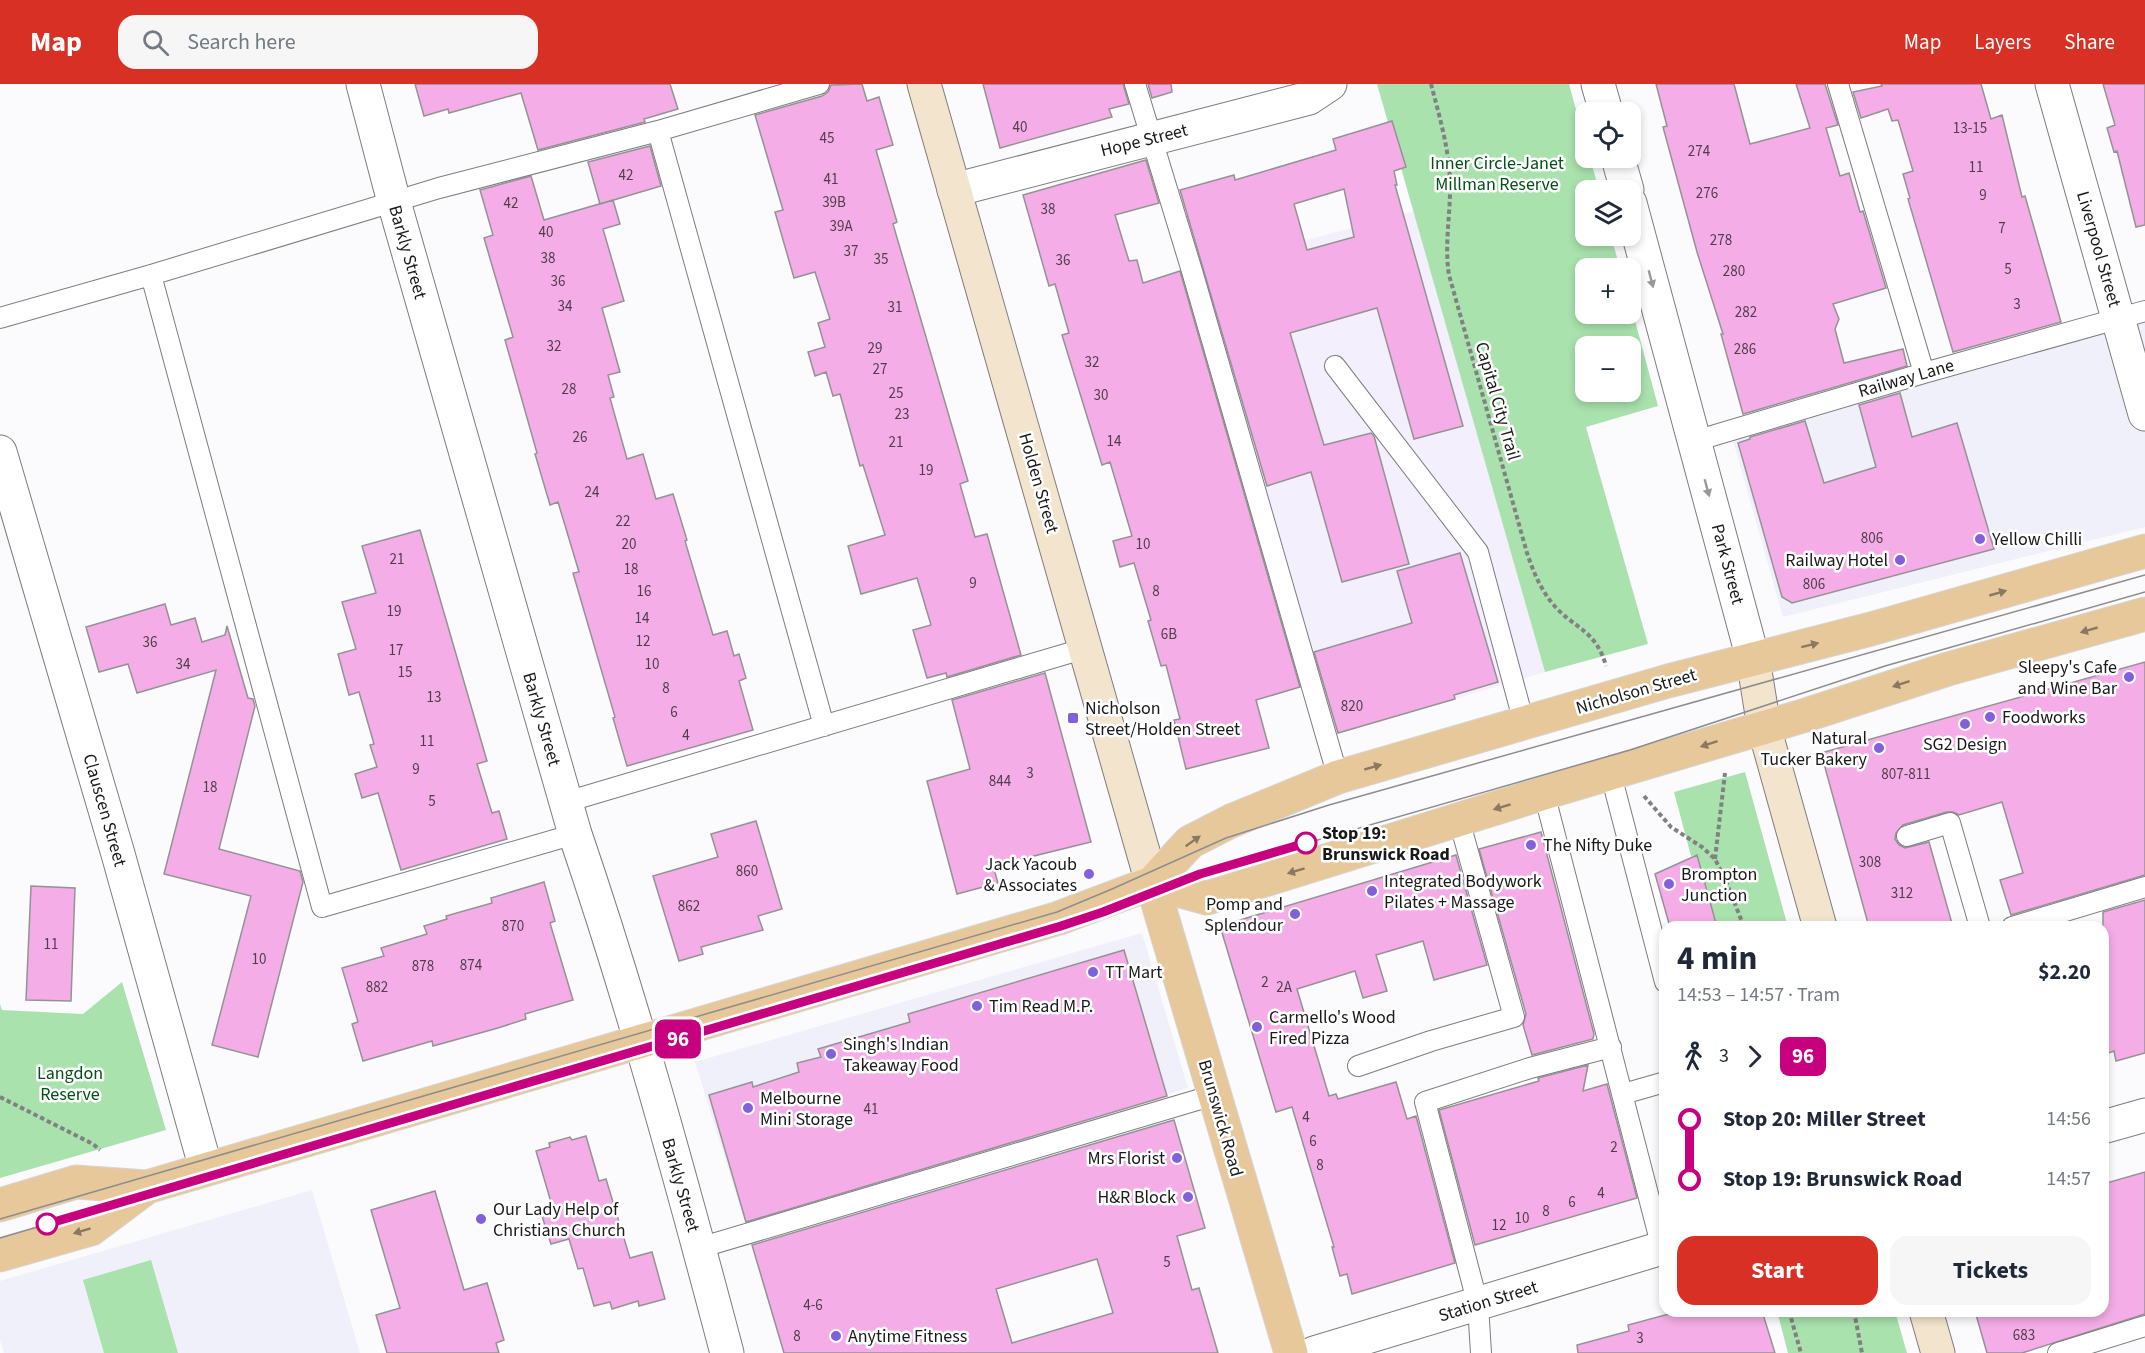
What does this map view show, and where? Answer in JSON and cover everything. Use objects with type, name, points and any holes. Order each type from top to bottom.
[{"type":"main road","name":"Holden Street","points":[[924,84],[1152,883]]},
{"type":"main road","name":"Nicholson Street","points":[[0,1205],[76,1182],[147,1186],[1059,918],[1152,883],[1190,842],[1231,821],[1338,777],[1615,697],[1882,626],[2145,551]]},
{"type":"main road","points":[[1152,883],[1207,898],[1545,793],[1806,716],[1948,669],[2145,614]]},
{"type":"main road","name":"Park Street","points":[[1753,659],[1764,727],[1818,921]]},
{"type":"main road","name":"Brunswick Road","points":[[1152,883],[1291,1353]]},
{"type":"main road","name":"Nicholson Street","points":[[0,1255],[91,1229],[147,1186]]},
{"type":"main road","points":[[1928,1317],[1938,1353]]},
{"type":"street","name":"Barkly Street","points":[[363,84],[394,202],[575,834],[640,1042],[728,1353]]},
{"type":"street","name":"Hope Street","points":[[954,190],[1309,98],[1330,84]]},
{"type":"street","points":[[1598,84],[1603,102]]},
{"type":"street","name":"Liverpool Street","points":[[2052,84],[2132,315],[2145,414]]},
{"type":"street","name":"Park Street","points":[[1641,242],[1753,659]]},
{"type":"street","name":"Clauscen Street","points":[[0,452],[10,521],[118,854],[206,1169]]},
{"type":"street","points":[[2109,1125],[2145,1115]]},
{"type":"street","name":"Station Street","points":[[1314,1353],[1659,1249]]},
{"type":"lane","points":[[0,318],[438,188],[658,131],[819,84]]},
{"type":"lane","points":[[1136,84],[1196,283],[1338,777]]},
{"type":"lane","points":[[1838,84],[1924,373]]},
{"type":"lane","points":[[658,131],[824,726]]},
{"type":"lane","points":[[151,275],[322,907],[575,834]]},
{"type":"lane","name":"Railway Lane","points":[[1695,441],[1924,373],[2132,315]]},
{"type":"lane","points":[[1335,366],[1479,552],[1524,723]]},
{"type":"lane","points":[[566,802],[1086,648]]},
{"type":"lane","points":[[1611,775],[1659,959]]},
{"type":"lane","points":[[1545,793],[1659,1236]]},
{"type":"lane","points":[[1359,1066],[1431,1041],[1514,1017],[1459,820]]},
{"type":"lane","points":[[1907,836],[1950,823],[1978,921]]},
{"type":"lane","points":[[2032,921],[2145,888]]},
{"type":"lane","points":[[1481,1353],[1478,1305],[1425,1102],[1530,1068],[1611,1047]]},
{"type":"lane","points":[[1623,1094],[1659,1084]]},
{"type":"lane","points":[[699,1248],[1214,1095]]},
{"type":"lane","points":[[2058,1353],[2145,1326]]},
{"type":"path","name":"Capital City Trail","points":[[1431,84],[1440,116],[1450,180],[1446,247],[1449,275],[1527,553],[1536,578],[1552,604],[1596,642],[1615,697]]},
{"type":"path","points":[[1714,859],[1725,772]]},
{"type":"path","points":[[1642,794],[1671,827],[1702,847],[1714,859],[1726,881],[1742,921]]},
{"type":"path","points":[[0,1097],[93,1143],[106,1155]]},
{"type":"path","points":[[1791,1317],[1801,1353]]},
{"type":"path","points":[[1855,1317],[1862,1353]]},
{"type":"shaded area","points":[[1414,211],[1545,672],[1327,737],[1192,271]]},
{"type":"shaded area","points":[[2145,321],[2145,527],[1783,617],[1732,437]]},
{"type":"shaded area","points":[[1142,933],[1188,1088],[745,1223],[695,1062]]},
{"type":"shaded area","points":[[312,1190],[360,1353],[4,1353],[0,1340],[0,1281]]},
{"type":"green space","name":"Inner Circle-Janet Millman Reserve","points":[[1377,84],[1569,84],[1575,106],[1575,168],[1593,168],[1596,180],[1575,180],[1575,246],[1614,246],[1617,258],[1575,258],[1575,324],[1636,324],[1639,336],[1575,336],[1575,402],[1641,402],[1641,343],[1658,406],[1586,427],[1648,644],[1545,672]]},
{"type":"green space","points":[[1745,772],[1786,921],[1715,921],[1697,855],[1691,856],[1674,792]]},
{"type":"green space","name":"Langdon Reserve","points":[[122,982],[166,1130],[0,1178],[0,1004],[2,1010],[83,1014]]},
{"type":"green space","points":[[151,1260],[178,1353],[104,1353],[83,1280]]},
{"type":"green space","points":[[1779,1317],[1897,1317],[1907,1353],[1788,1353]]},
{"type":"building","points":[[415,84],[670,84],[678,109],[644,119],[645,122],[538,150],[521,93],[449,113],[448,109],[424,116]]},
{"type":"building","points":[[862,84],[867,101],[879,97],[893,145],[876,150],[897,222],[893,224],[968,481],[960,484],[975,537],[987,534],[1021,655],[947,677],[946,673],[927,678],[913,630],[931,625],[917,578],[861,594],[848,546],[885,535],[863,465],[860,466],[840,394],[833,396],[826,372],[815,376],[808,352],[825,347],[818,323],[830,319],[815,272],[794,278],[775,212],[783,210],[755,115],[822,96],[828,92],[831,85]]},
{"type":"building","points":[[983,84],[1123,84],[1129,104],[1109,109],[1112,117],[1000,148]]},
{"type":"building","points":[[1148,84],[1171,84],[1172,92],[1152,98]]},
{"type":"building","points":[[1656,84],[1734,84],[1750,144],[1810,128],[1796,84],[1825,84],[1838,125],[1826,128],[1840,176],[1849,173],[1886,288],[1833,304],[1839,319],[1835,329],[1844,363],[1903,349],[1907,366],[1743,414],[1721,334],[1723,334],[1697,252],[1663,127],[1667,126]]},
{"type":"building","points":[[1881,84],[1981,84],[1991,119],[2002,115],[2022,197],[2025,196],[2061,322],[1953,352],[1908,199],[1910,198],[1903,174],[1913,171],[1898,120],[1892,121],[1888,109],[1861,118],[1853,92],[1882,86]]},
{"type":"building","points":[[2103,84],[2145,84],[2145,225],[2136,227],[2117,151],[2114,152],[2107,128],[2115,125]]},
{"type":"building","points":[[1392,121],[1406,167],[1394,171],[1397,185],[1395,185],[1463,426],[1414,439],[1377,308],[1290,333],[1324,445],[1371,433],[1374,436],[1409,564],[1342,582],[1311,472],[1267,486],[1180,190],[1234,175],[1235,180],[1336,150],[1333,139]],"holes":[[[1344,189],[1354,237],[1307,250],[1294,204]]]},
{"type":"building","points":[[650,146],[661,186],[600,204],[588,162]]},
{"type":"building","points":[[1146,160],[1159,203],[1115,215],[1129,261],[1137,260],[1143,283],[1180,271],[1300,687],[1256,700],[1269,748],[1186,769],[1174,720],[1180,719],[1166,665],[1161,666],[1148,621],[1151,620],[1134,563],[1120,567],[1113,541],[1132,536],[1110,462],[1102,465],[1062,335],[1069,333],[1055,284],[1049,286],[1023,195]]},
{"type":"building","points":[[531,176],[544,220],[613,200],[620,224],[603,229],[624,301],[602,308],[620,372],[608,375],[614,397],[610,398],[627,459],[643,454],[656,499],[673,494],[713,635],[727,631],[734,656],[739,654],[746,678],[739,681],[753,730],[627,766],[573,573],[579,572],[558,502],[550,505],[535,454],[537,453],[505,340],[513,337],[484,238],[493,235],[480,190]]},
{"type":"building","points":[[1900,393],[1912,437],[1957,423],[1994,549],[1792,603],[1782,597],[1738,443],[1750,437],[1805,421],[1824,483],[1876,467],[1859,405]]},
{"type":"building","points":[[420,530],[487,761],[477,764],[492,813],[499,811],[507,839],[401,870],[378,793],[362,798],[355,774],[377,767],[370,745],[374,744],[359,692],[349,695],[338,654],[356,649],[342,602],[376,593],[362,546]]},
{"type":"building","points":[[1460,553],[1498,682],[1454,695],[1455,699],[1338,733],[1314,652],[1412,623],[1397,571]]},
{"type":"building","points":[[165,604],[171,625],[195,618],[202,642],[225,635],[227,626],[248,698],[253,699],[255,706],[219,849],[300,871],[303,882],[258,1057],[212,1045],[251,896],[164,874],[216,670],[137,693],[128,664],[99,672],[86,627]]},
{"type":"building","points":[[2145,662],[2145,875],[2011,915],[2000,880],[2023,873],[2002,802],[1959,815],[1947,812],[1903,825],[1896,833],[1895,839],[1905,848],[1929,842],[1951,921],[1867,921],[1821,753]]},
{"type":"building","points":[[1045,673],[1091,842],[993,866],[998,883],[957,894],[927,781],[970,769],[952,700]]},
{"type":"building","points":[[756,821],[782,909],[758,916],[763,930],[701,947],[703,954],[679,961],[653,876],[718,857],[711,834]]},
{"type":"building","points":[[1541,832],[1594,1034],[1593,1039],[1532,1055],[1523,1025],[1526,1014],[1479,849]]},
{"type":"building","points":[[1456,855],[1487,965],[1434,980],[1423,941],[1376,955],[1387,991],[1363,998],[1355,971],[1297,989],[1329,1096],[1336,1094],[1338,1099],[1396,1082],[1407,1119],[1416,1116],[1455,1263],[1352,1294],[1347,1274],[1340,1276],[1332,1247],[1334,1247],[1292,1107],[1276,1112],[1220,926]]},
{"type":"building","points":[[1697,855],[1715,921],[1668,921],[1655,874]]},
{"type":"building","points":[[544,882],[555,921],[550,923],[573,1000],[525,1014],[526,1019],[498,1028],[433,1046],[432,1041],[363,1061],[352,1024],[358,1022],[342,968],[384,956],[381,948],[427,934],[424,926],[447,919],[446,916],[492,903],[491,898]]},
{"type":"building","points":[[31,886],[75,888],[71,1001],[26,1000]]},
{"type":"building","points":[[2145,900],[2145,1053],[2116,1061],[2114,1051],[2109,1053],[2109,921],[2103,921],[2103,912]]},
{"type":"building","points":[[1124,950],[1167,1096],[746,1222],[709,1095],[752,1082],[753,1087],[799,1072],[797,1063],[821,1057],[818,1049],[910,1022],[908,1014]]},
{"type":"building","points":[[1588,1065],[1583,1091],[1607,1084],[1637,1198],[1475,1245],[1439,1110],[1539,1081],[1538,1078]]},
{"type":"building","points":[[1174,1120],[1205,1228],[1177,1236],[1192,1290],[1199,1288],[1218,1353],[784,1353],[752,1245]],"holes":[[[1097,1259],[1113,1313],[1012,1343],[996,1289]]]},
{"type":"building","points":[[586,1136],[599,1181],[606,1179],[630,1258],[652,1252],[665,1299],[639,1306],[638,1301],[612,1309],[610,1302],[594,1306],[583,1268],[578,1269],[569,1239],[551,1244],[541,1213],[553,1209],[536,1151],[550,1147],[549,1143],[570,1137],[572,1140]]},
{"type":"building","points":[[2145,1172],[2145,1314],[2022,1353],[1987,1353],[1977,1317],[2109,1317],[2109,1182]]},
{"type":"building","points":[[435,1191],[464,1290],[487,1283],[504,1340],[496,1343],[499,1353],[387,1353],[376,1315],[400,1308],[371,1210]]},
{"type":"building","points":[[1659,1317],[1764,1317],[1775,1353],[1578,1353],[1577,1345],[1629,1331],[1628,1325]]},
{"type":"tram line","points":[[0,1219],[1057,912],[1226,838],[1329,805],[2145,575]]},
{"type":"tram line","points":[[0,1238],[1061,926],[1200,874],[1630,750],[1885,666],[2145,592]]},
{"type":"tram line","name":"96","points":[[47,1224],[1061,926],[1200,874],[1306,843]]},
{"type":"place","name":"Yellow Chilli","points":[[1980,539]]},
{"type":"place","name":"Railway Hotel","points":[[1900,560]]},
{"type":"place","name":"Sleepy's Cafe and Wine Bar","points":[[2129,677]]},
{"type":"place","name":"Foodworks","points":[[1990,717]]},
{"type":"place","name":"Nicholson Street/Holden Street","points":[[1073,718]]},
{"type":"place","name":"SG2 Design","points":[[1965,724]]},
{"type":"place","name":"Natural Tucker Bakery","points":[[1879,748]]},
{"type":"place","name":"Stop 19: Brunswick Road","points":[[1306,843]]},
{"type":"place","name":"The Nifty Duke","points":[[1531,845]]},
{"type":"place","name":"Jack Yacoub & Associates","points":[[1089,874]]},
{"type":"place","name":"Brompton Junction","points":[[1669,884]]},
{"type":"place","name":"Integrated Bodywork Pilates + Massage","points":[[1372,891]]},
{"type":"place","name":"Pomp and Splendour","points":[[1295,914]]},
{"type":"place","name":"TT Mart","points":[[1093,972]]},
{"type":"place","name":"Tim Read M.P.","points":[[977,1006]]},
{"type":"place","name":"Carmello's Wood Fired Pizza","points":[[1257,1027]]},
{"type":"place","name":"Singh's Indian Takeaway Food","points":[[831,1054]]},
{"type":"place","name":"Melbourne Mini Storage","points":[[748,1108]]},
{"type":"place","name":"Mrs Florist","points":[[1177,1158]]},
{"type":"place","name":"H&R Block","points":[[1188,1197]]},
{"type":"place","name":"Our Lady Help of Christians Church","points":[[481,1219]]},
{"type":"place","name":"Anytime Fitness","points":[[836,1336]]}]
